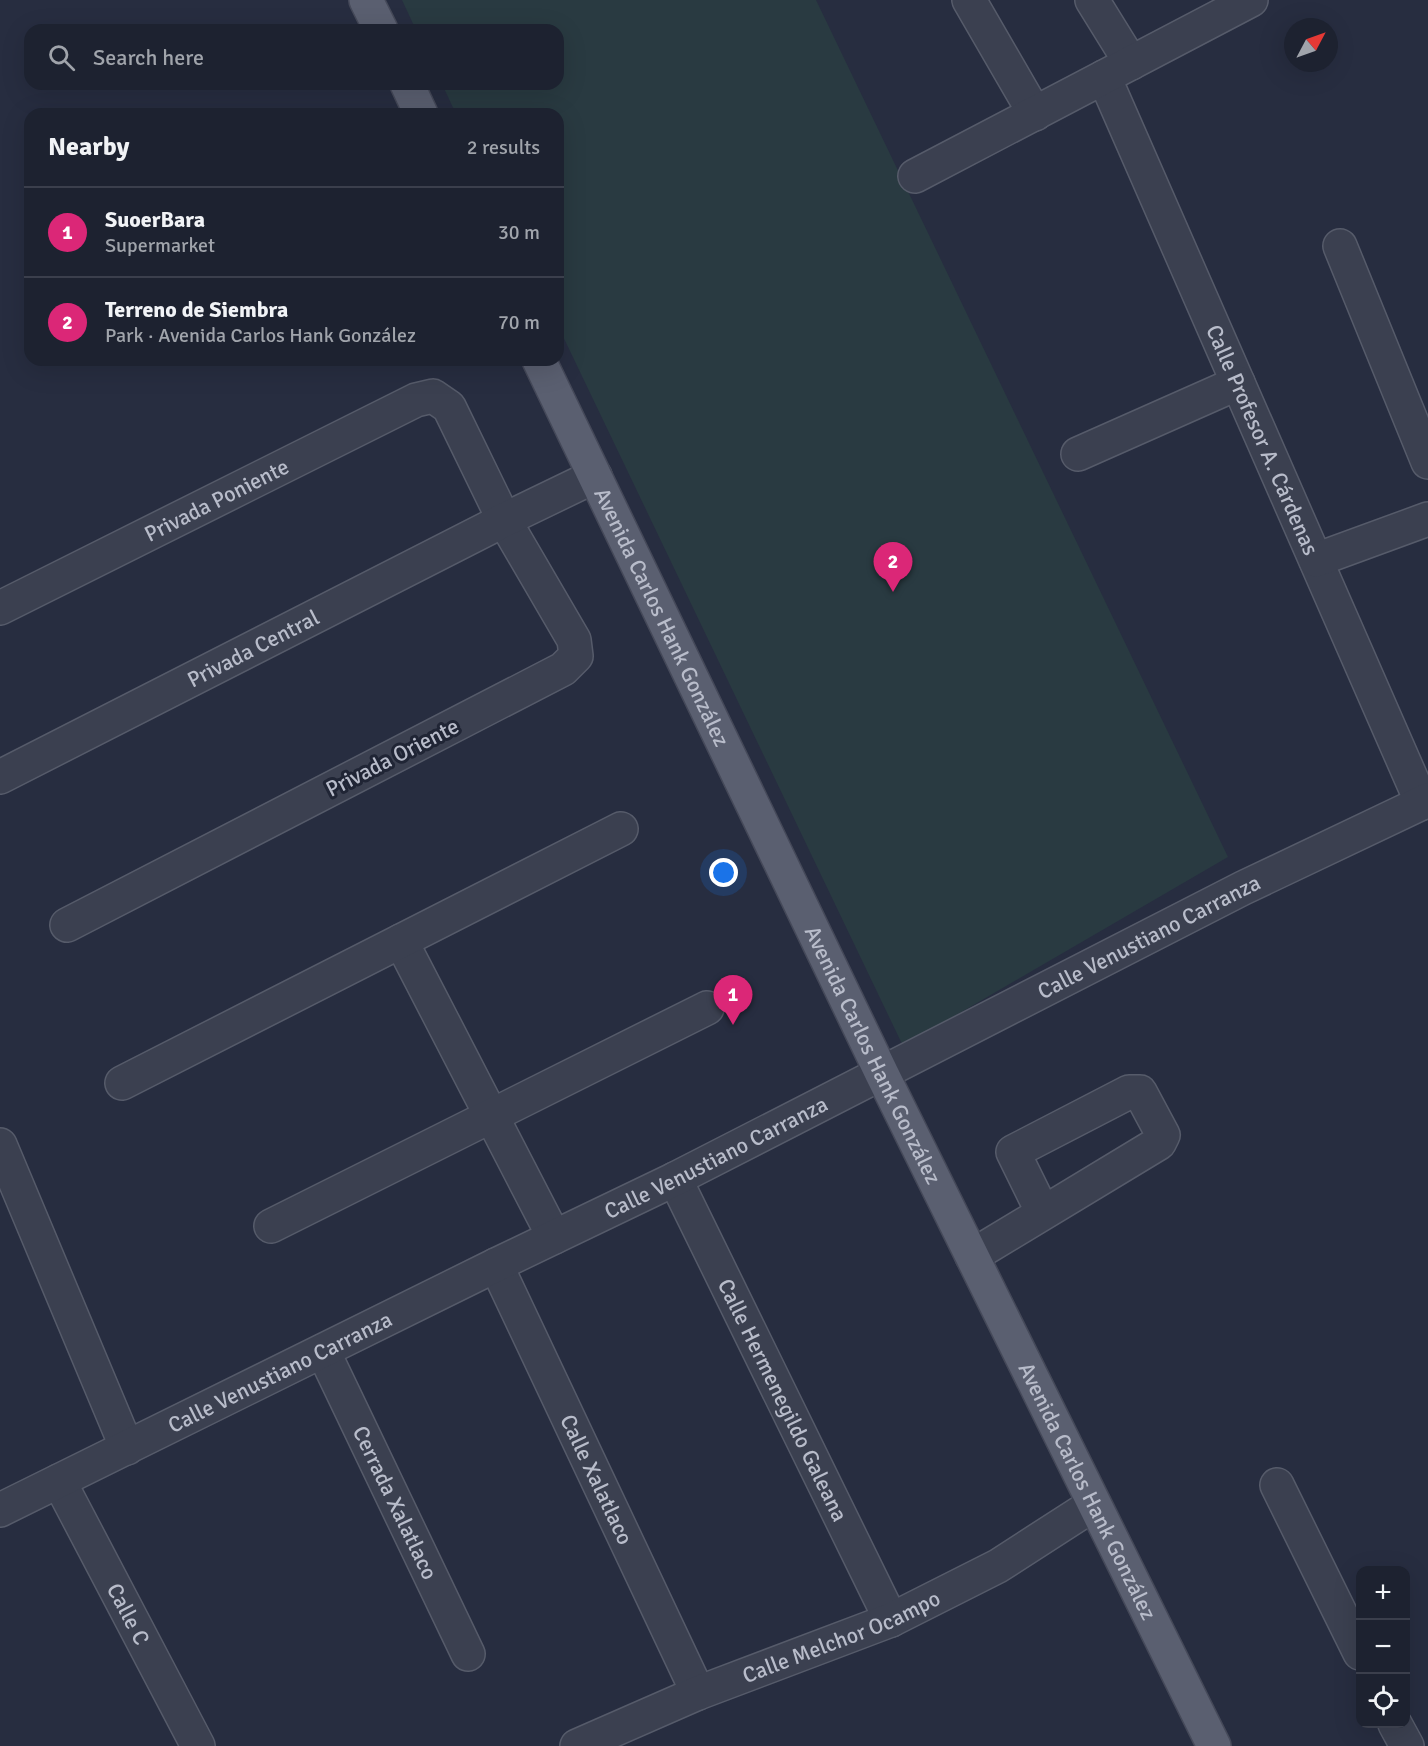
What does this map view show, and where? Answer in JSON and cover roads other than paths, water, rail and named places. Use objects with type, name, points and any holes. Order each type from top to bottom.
[{"type":"main road","points":[[366,0],[378,24]]},
{"type":"main road","points":[[409,90],[418,108]]},
{"type":"main road","name":"Avenida Carlos Hank González","points":[[542,366],[882,1074],[1214,1746]]},
{"type":"street","points":[[969,0],[1035,114]]},
{"type":"street","name":"Calle Profesor A. Cárdenas","points":[[1092,0],[1238,383],[1425,801]]},
{"type":"street","points":[[915,176],[1251,0]]},
{"type":"street","points":[[1340,246],[1428,462]]},
{"type":"street","points":[[1078,454],[1238,383]]},
{"type":"street","name":"Privada Poniente","points":[[0,608],[416,400],[433,396],[449,407],[504,520]]},
{"type":"street","name":"Privada Central","points":[[0,777],[504,520],[595,476]]},
{"type":"street","points":[[1316,560],[1428,519]]},
{"type":"street","name":"Privada Oriente","points":[[67,925],[563,669],[576,656],[574,640],[504,520]]},
{"type":"street","name":"Calle Venustiano Carranza","points":[[0,1510],[675,1179],[1243,888],[1425,801]]},
{"type":"street","points":[[122,1083],[621,829]]},
{"type":"street","points":[[401,941],[554,1237]]},
{"type":"street","points":[[271,1226],[707,1008]]},
{"type":"street","points":[[0,1145],[127,1448]]},
{"type":"street","name":"Calle Hermenegildo Galeana","points":[[675,1179],[891,1620]]},
{"type":"street","points":[[972,1256],[1043,1213]]},
{"type":"street","name":"Calle Xalatlaco","points":[[496,1265],[698,1693]]},
{"type":"street","name":"Cerrada Xalatlaco","points":[[323,1351],[468,1654]]},
{"type":"street","name":"Calle C","points":[[59,1481],[192,1744]]},
{"type":"street","points":[[1277,1485],[1356,1645]]},
{"type":"street","name":"Calle Melchor Ocampo","points":[[583,1745],[698,1693],[891,1620],[998,1566],[1094,1504]]},
{"type":"street","points":[[1397,1728],[1407,1746]]},
{"type":"place","name":"Terreno de Siembra","points":[[893,592]]},
{"type":"place","name":"SuoerBara","points":[[733,1025]]}]
